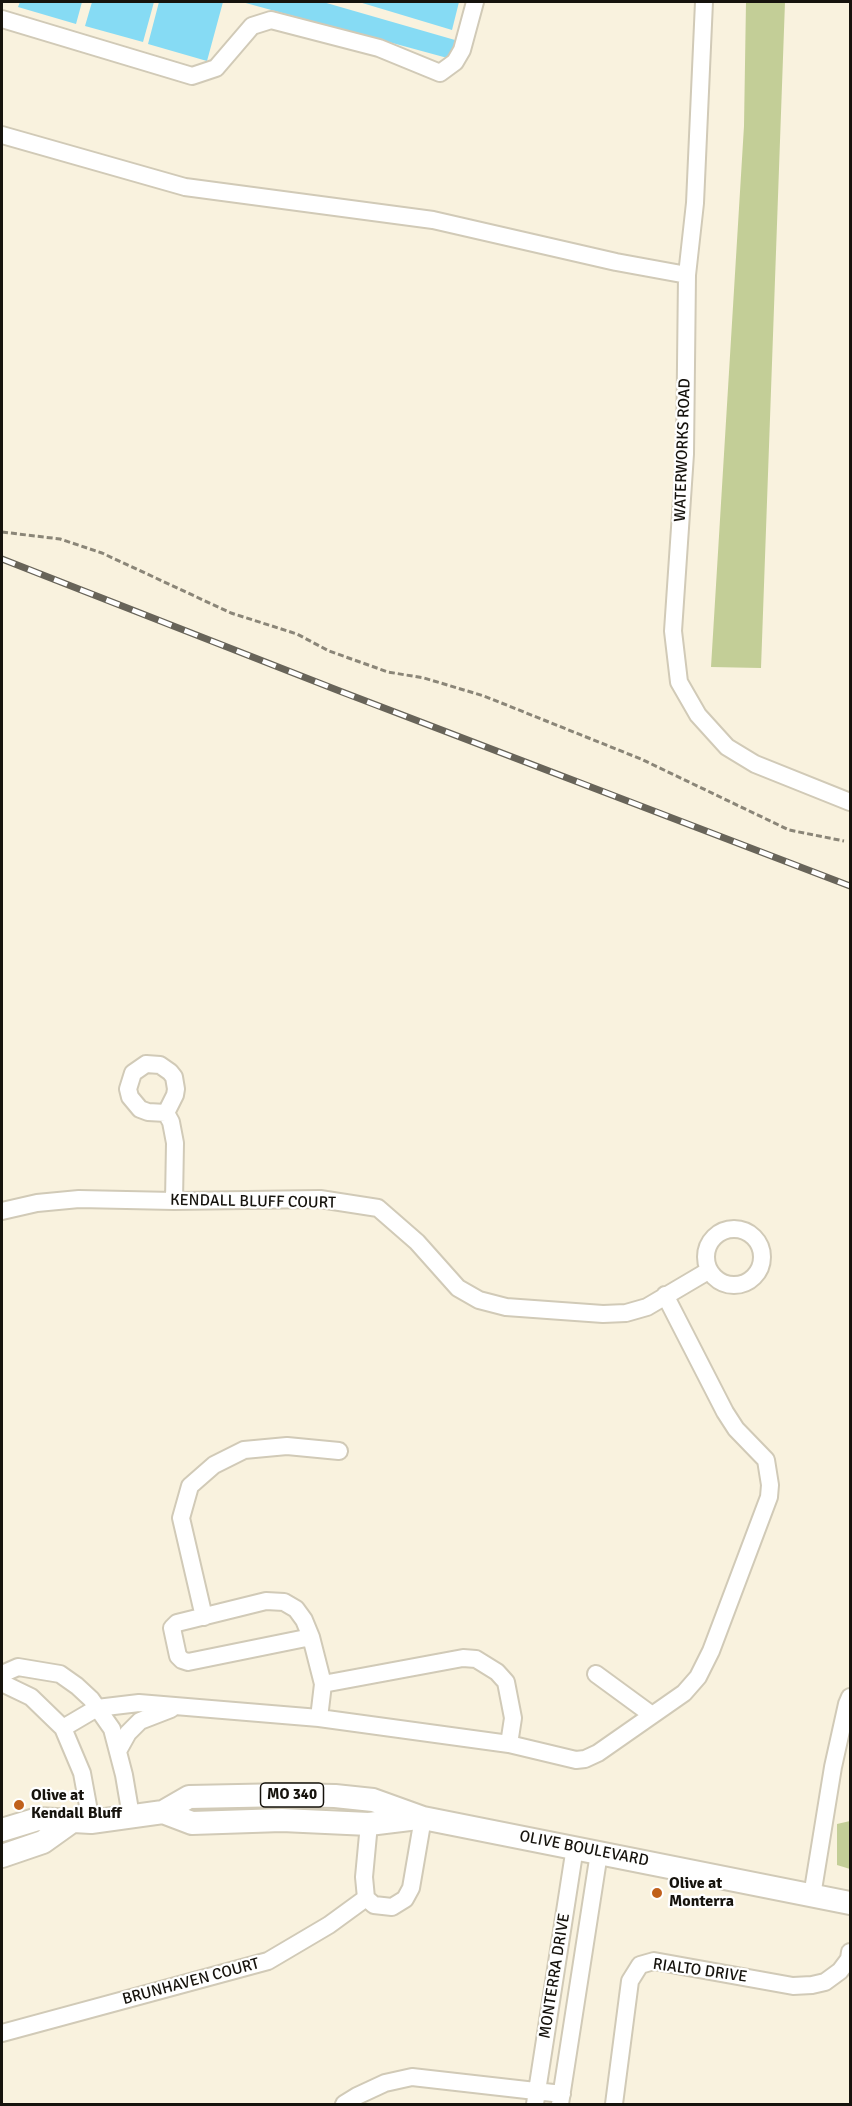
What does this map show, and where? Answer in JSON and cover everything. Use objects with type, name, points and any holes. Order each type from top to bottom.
[{"type":"main road","name":"OLIVE BOULEVARD","points":[[2,1830],[38,1819],[81,1822],[163,1812],[189,1797],[287,1795],[373,1800],[423,1818],[850,1903]]},
{"type":"main road","name":"OLIVE BOULEVARD","points":[[163,1812],[192,1823],[282,1820],[369,1824],[423,1818]]},
{"type":"main road","name":"OLIVE BOULEVARD","points":[[2,1856],[43,1842],[81,1822]]},
{"type":"street","points":[[2,19],[192,76],[216,68],[252,26],[271,20],[379,48],[440,73],[455,62],[462,50],[475,2]]},
{"type":"street","name":"WATERWORKS ROAD","points":[[704,2],[695,202],[687,275],[685,454],[673,631],[679,682],[698,715],[727,747],[755,764],[850,802]]},
{"type":"street","points":[[2,135],[184,187],[433,220],[616,262],[687,275]]},
{"type":"street","points":[[166,1113],[171,1122],[175,1143],[174,1201]]},
{"type":"street","name":"KENDALL BLUFF COURT","points":[[2,1211],[37,1203],[79,1199],[174,1201],[320,1199],[378,1208],[417,1242],[458,1288],[479,1300],[506,1307],[603,1314],[626,1313],[647,1307],[708,1271]]},
{"type":"street","points":[[63,1728],[97,1708],[139,1703],[319,1718],[509,1744],[576,1760],[598,1753],[684,1693],[698,1677],[711,1651],[769,1497],[770,1485],[766,1460],[736,1429],[725,1413],[665,1295]]},
{"type":"street","points":[[204,1617],[181,1518],[190,1486],[214,1465],[244,1450],[287,1446],[339,1451]]},
{"type":"street","points":[[310,1637],[188,1662],[178,1656],[172,1628],[177,1623],[266,1601],[284,1602],[296,1609],[304,1620],[310,1637],[322,1684],[319,1718]]},
{"type":"street","points":[[322,1684],[463,1658],[476,1659],[497,1672],[506,1682],[513,1718],[509,1744]]},
{"type":"street","points":[[2,1674],[18,1667],[60,1674],[77,1686],[97,1708],[112,1729],[131,1816]]},
{"type":"street","points":[[596,1674],[652,1715]]},
{"type":"street","points":[[2,1683],[31,1698],[63,1728],[82,1773],[81,1822]]},
{"type":"street","points":[[812,1896],[833,1767],[850,1697]]},
{"type":"street","points":[[118,1751],[128,1733],[140,1721],[175,1707]]},
{"type":"street","points":[[369,1824],[364,1877],[366,1898],[374,1905],[392,1907],[405,1899],[411,1888],[423,1818]]},
{"type":"street","name":"MONTERRA DRIVE","points":[[536,2098],[575,1847]]},
{"type":"street","name":"MONTERRA DRIVE","points":[[561,2099],[599,1853]]},
{"type":"street","name":"BRUNHAVEN COURT","points":[[2,2033],[268,1961],[329,1925],[366,1898]]},
{"type":"street","name":"RIALTO DRIVE","points":[[614,2104],[630,1981],[640,1965],[654,1961],[793,1986],[812,1985],[825,1982],[840,1971],[849,1959],[850,1952]]},
{"type":"street","points":[[344,2104],[385,2083],[412,2078],[536,2098],[561,2099]]},
{"type":"path","points":[[2,532],[60,539],[102,553],[231,613],[297,634],[329,651],[388,672],[424,678],[484,696],[641,759],[789,830],[844,841]]},
{"type":"green space","points":[[746,2],[785,2],[761,668],[711,667],[744,126]]},
{"type":"green space","points":[[850,1821],[850,1869],[837,1865],[837,1824]]},
{"type":"water","points":[[20,2],[82,2],[76,24],[18,7]]},
{"type":"water","points":[[92,2],[154,2],[143,42],[85,26]]},
{"type":"water","points":[[159,2],[223,2],[207,61],[148,44]]},
{"type":"water","points":[[242,2],[323,2],[455,40],[451,59]]},
{"type":"water","points":[[359,2],[459,2],[452,30]]},
{"type":"railway","points":[[2,559],[850,886]]},
{"type":"place","name":"Olive at Kendall Bluff","points":[[19,1805]]},
{"type":"place","name":"Olive at Monterra","points":[[657,1893]]}]
